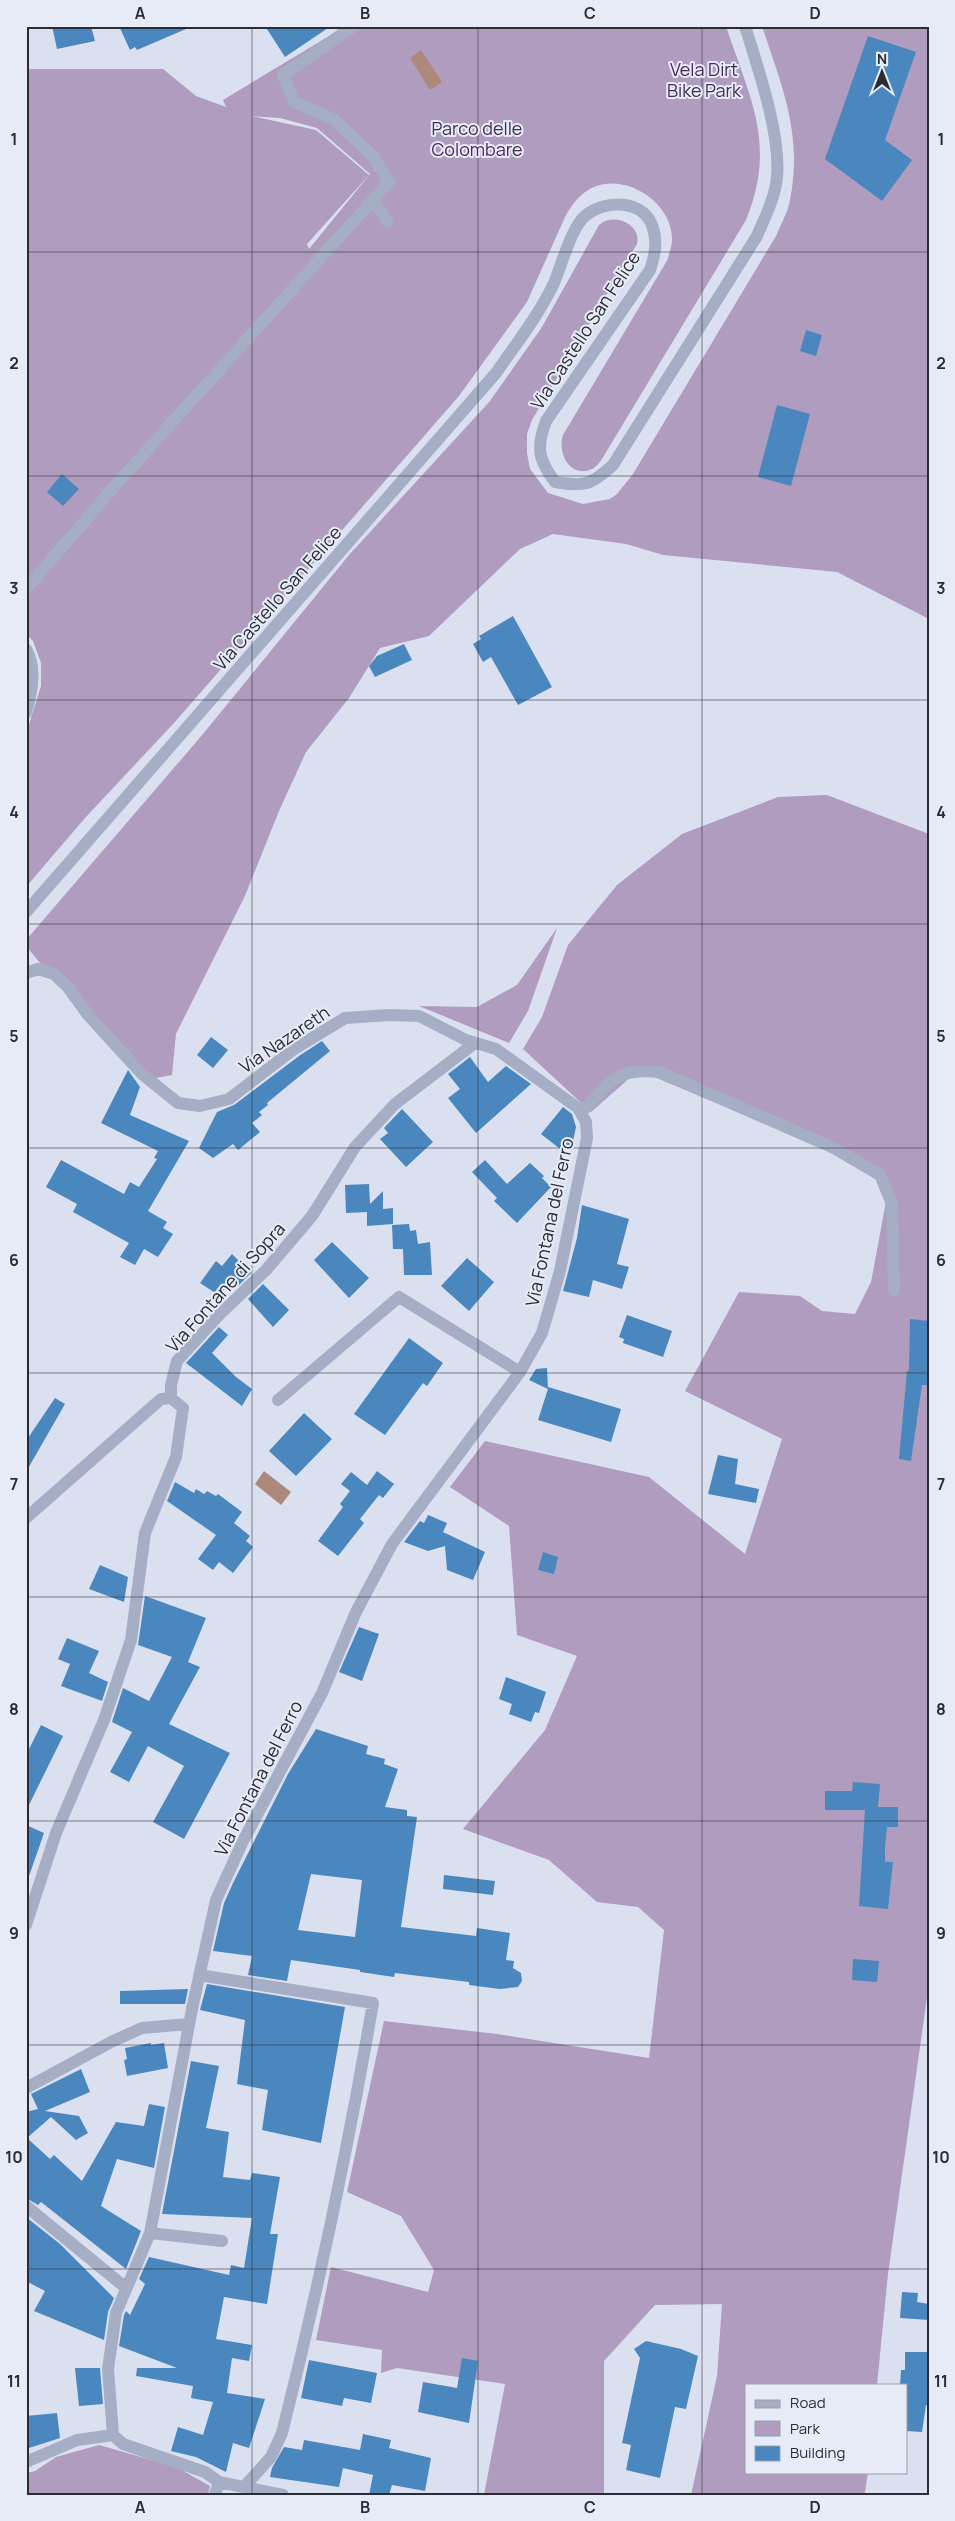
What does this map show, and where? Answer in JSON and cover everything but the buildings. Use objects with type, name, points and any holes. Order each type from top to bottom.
[{"type":"street","points":[[26,589],[121,479],[389,182],[373,156],[333,119],[294,102],[283,75],[354,26]]},
{"type":"street","name":"Via Castello San Felice","points":[[26,912],[496,373],[553,284],[579,222],[590,211],[604,206],[622,204],[639,210],[652,224],[656,251],[650,270],[546,421],[540,438],[540,453],[546,469],[555,482],[575,485],[596,481],[613,465],[756,236],[769,209],[777,177],[775,148],[768,105],[745,26]]},
{"type":"street","points":[[373,200],[387,221]]},
{"type":"street","points":[[26,649],[32,660],[32,685],[26,713]]},
{"type":"street","name":"Via Nazareth","points":[[26,973],[38,969],[54,974],[68,986],[88,1015],[142,1074],[178,1102],[200,1106],[229,1099],[294,1049],[345,1018],[388,1015],[419,1016],[476,1043]]},
{"type":"street","points":[[476,1043],[496,1049],[545,1082],[581,1112],[611,1080],[637,1070],[660,1072],[834,1148],[880,1176],[892,1204],[894,1290]]},
{"type":"street","name":"Via Fontane di Sopra","points":[[171,1398],[171,1385],[177,1361],[219,1315],[266,1270],[312,1216],[354,1147],[395,1104],[476,1043]]},
{"type":"street","name":"Via Fontana del Ferro","points":[[113,2435],[108,2369],[116,2313],[145,2250],[150,2233],[189,2024],[216,1900],[243,1841],[322,1693],[356,1612],[392,1544],[520,1372],[542,1333],[560,1271],[587,1138],[586,1122],[581,1112]]},
{"type":"street","points":[[278,1400],[399,1297],[520,1372]]},
{"type":"street","points":[[26,1518],[161,1399],[171,1398],[183,1408],[176,1457],[145,1533],[131,1640],[104,1720],[56,1834],[26,1925]]},
{"type":"street","points":[[199,1975],[372,2003],[353,2116],[324,2259],[282,2433],[271,2457],[244,2487]]},
{"type":"street","points":[[26,2088],[111,2042],[142,2028],[189,2024]]},
{"type":"street","points":[[26,2206],[126,2288]]},
{"type":"street","points":[[150,2233],[222,2241]]},
{"type":"street","points":[[26,2462],[77,2440],[113,2435],[123,2444],[205,2472],[219,2482],[283,2495]]},
{"type":"street","points":[[215,2495],[219,2482]]},
{"type":"green space","points":[[342,26],[726,26],[751,99],[760,144],[755,193],[746,220],[598,465],[584,471],[577,470],[567,462],[564,456],[562,449],[563,435],[668,259],[672,245],[670,227],[665,215],[657,204],[634,188],[621,184],[607,184],[589,189],[581,196],[565,217],[527,302],[459,396],[174,723],[85,818],[26,887],[26,734],[41,686],[41,663],[33,641],[26,634],[26,69],[163,69],[196,96],[226,107],[223,100],[334,33]],"holes":[[[252,116],[280,118],[317,128],[370,174],[309,249],[307,244],[369,175],[316,130]]]},
{"type":"green space","points":[[762,26],[929,26],[929,619],[837,572],[663,555],[626,544],[553,534],[520,549],[429,636],[380,648],[349,698],[306,752],[279,811],[244,898],[176,1034],[172,1075],[144,1080],[113,1051],[26,946],[26,940],[203,734],[349,555],[490,401],[542,327],[599,225],[605,221],[612,220],[625,222],[631,226],[637,237],[637,244],[532,420],[527,434],[527,453],[530,469],[548,493],[583,504],[610,499],[617,494],[633,474],[776,236],[788,209],[793,176],[792,132],[783,90]]},
{"type":"green space","points":[[827,795],[929,834],[929,1983],[888,2274],[877,2384],[745,2384],[745,2474],[868,2474],[865,2492],[864,2495],[691,2495],[717,2376],[722,2304],[655,2305],[604,2361],[604,2495],[484,2495],[505,2384],[397,2368],[381,2373],[382,2350],[316,2340],[331,2267],[428,2292],[434,2270],[401,2216],[347,2192],[384,2021],[497,2034],[649,2058],[664,1930],[638,1907],[597,1902],[549,1860],[463,1829],[545,1730],[577,1656],[517,1635],[509,1526],[450,1487],[485,1441],[649,1477],[745,1554],[782,1439],[685,1391],[739,1292],[800,1296],[822,1311],[855,1314],[871,1282],[886,1202],[877,1179],[832,1152],[652,1076],[633,1075],[591,1112],[523,1049],[542,1017],[568,945],[617,885],[682,834],[778,797]]},
{"type":"green space","points":[[557,928],[528,1011],[509,1043],[419,1006],[477,1007],[517,985]]},
{"type":"green space","points":[[99,2445],[176,2467],[210,2486],[208,2495],[26,2495],[27,2473],[35,2471],[56,2457]]},
{"type":"shaded area","points":[[421,50],[442,82],[430,90],[410,58]]},
{"type":"shaded area","points":[[264,1471],[291,1492],[281,1505],[255,1484]]},
{"type":"park label","name":"Vela Dirt Bike Park","points":[[704,79]]},
{"type":"park label","name":"Parco delle Colombare","points":[[477,138]]}]
